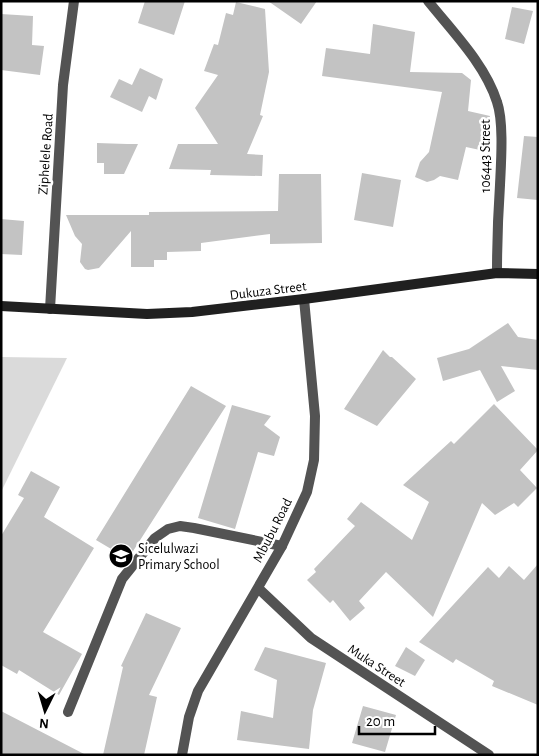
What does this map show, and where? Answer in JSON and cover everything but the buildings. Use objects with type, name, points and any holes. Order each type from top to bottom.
[{"type":"main road","name":"Dukuza Street","points":[[1,306],[147,314],[192,312],[497,274],[538,274]]},
{"type":"street","name":"Ziphelele Road","points":[[50,309],[63,85],[74,1]]},
{"type":"street","name":"106443 Street","points":[[428,1],[461,40],[486,77],[498,102],[501,130],[501,163],[497,274]]},
{"type":"street","name":"Mbubu Road","points":[[182,755],[189,716],[198,691],[282,546],[307,492],[314,460],[316,416],[304,299]]},
{"type":"street","points":[[68,712],[122,579],[155,538],[168,529],[180,526],[282,546]]},
{"type":"street","name":"Muka Street","points":[[258,588],[311,638],[489,755]]},
{"type":"shaded area","points":[[1,357],[67,358],[1,492]]},
{"type":"place","name":"Sicelulwazi Primary School","points":[[121,556]]}]
